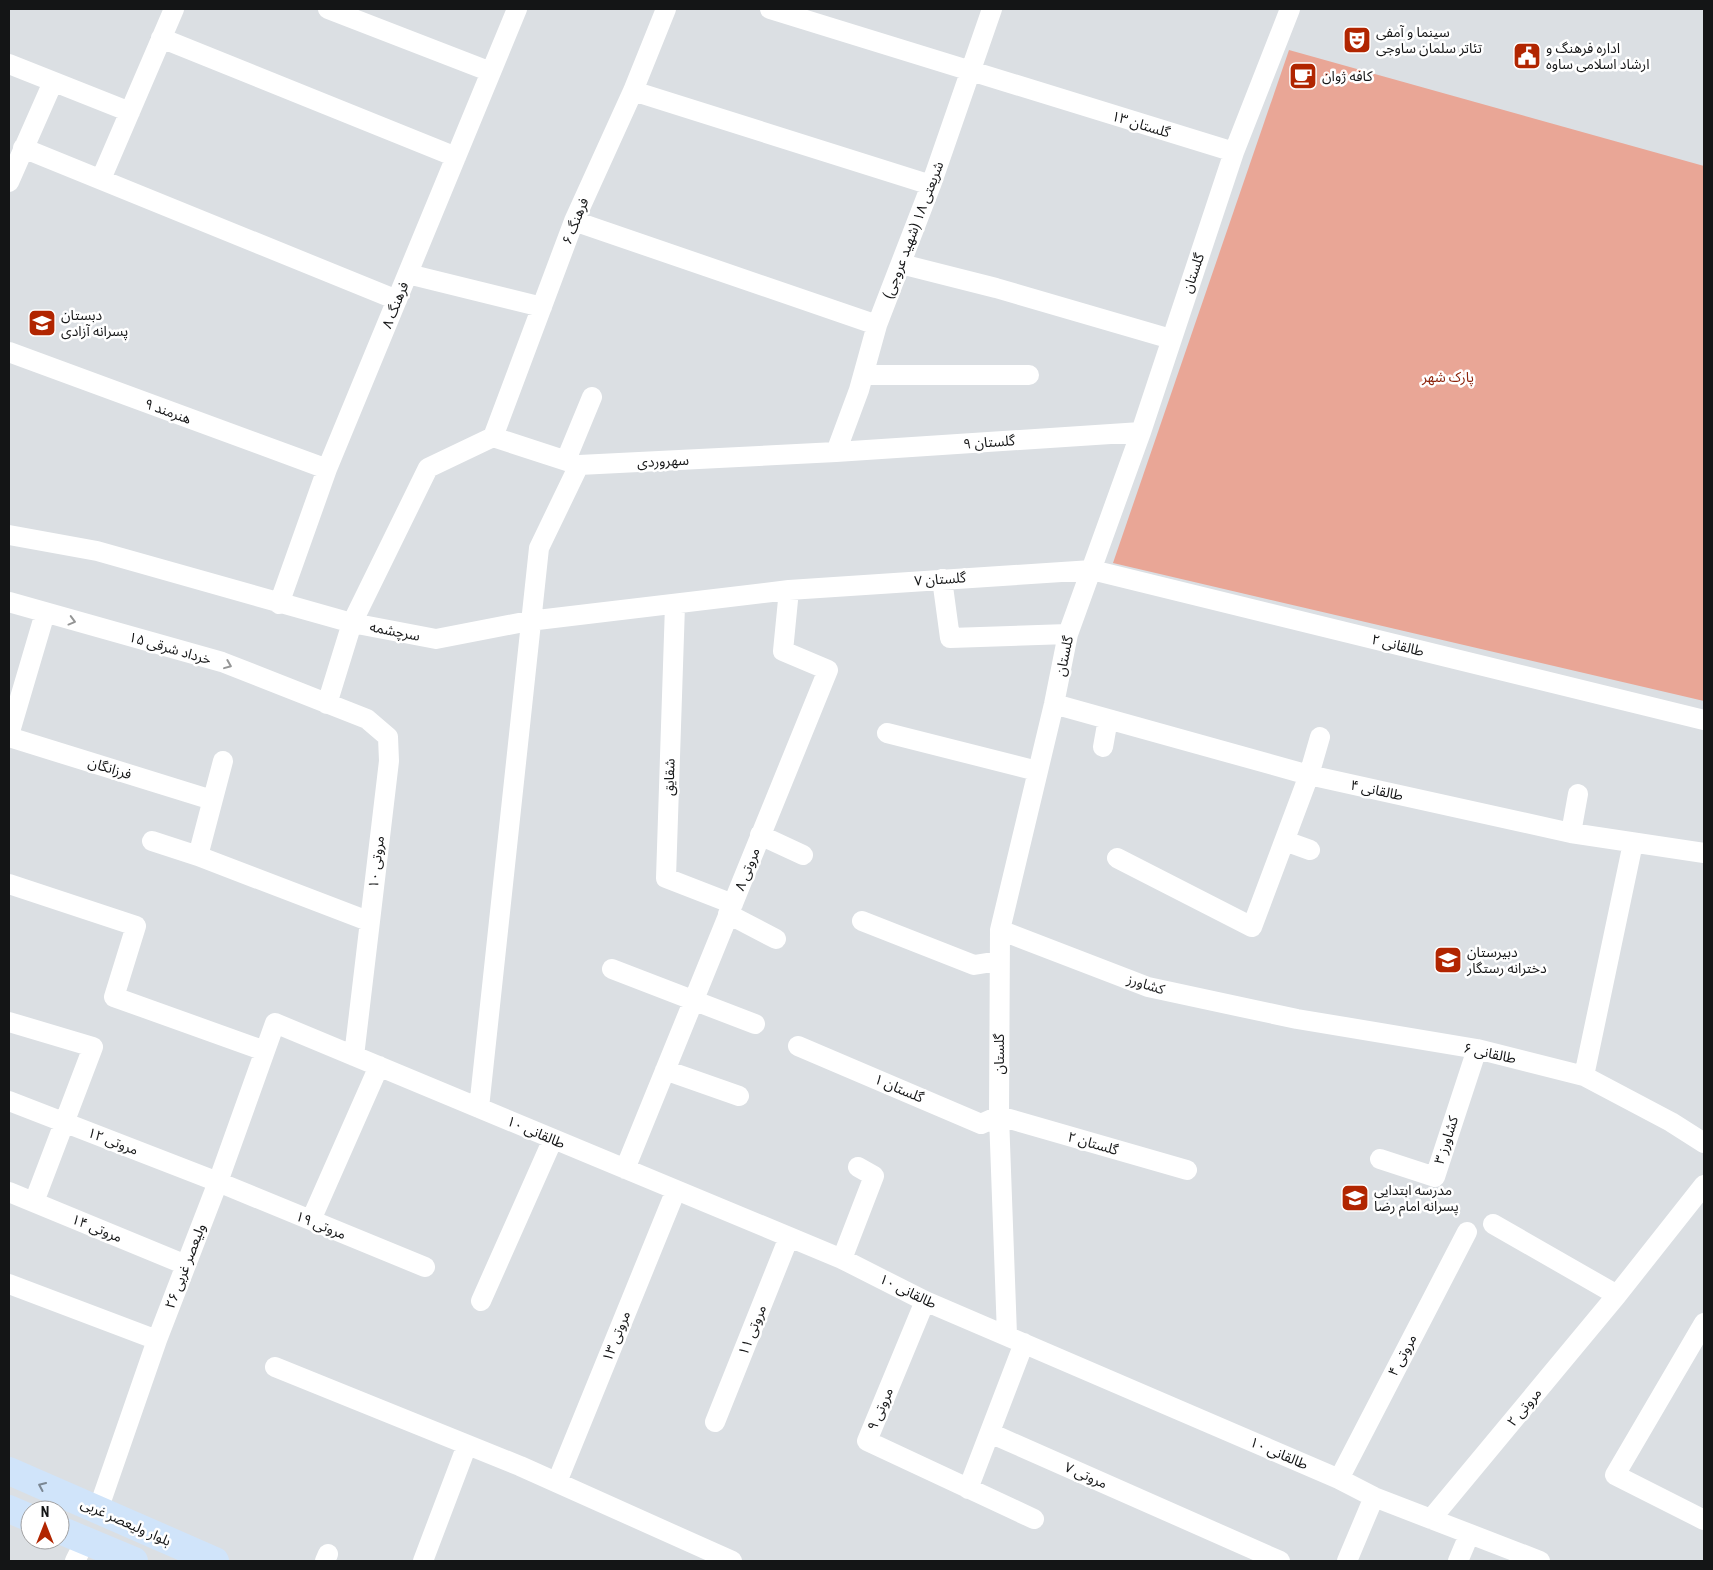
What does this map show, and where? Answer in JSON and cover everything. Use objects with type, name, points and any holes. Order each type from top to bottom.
[{"type":"street","points":[[101,179],[174,9]]},
{"type":"street","points":[[328,9],[491,72]]},
{"type":"street","name":"فرهنگ ۸","points":[[279,604],[328,469],[517,9]]},
{"type":"street","name":"فرهنگ ۶","points":[[493,437],[574,220],[633,91],[666,9]]},
{"type":"street","name":"گلستان ۱۳","points":[[770,9],[1234,152]]},
{"type":"street","name":"شریعتی ۱۸ (شهید عروجی)","points":[[836,452],[863,375],[877,325],[931,185],[992,9]]},
{"type":"street","name":"گلستان","points":[[1016,1339],[998,1116],[1000,930],[1054,704],[1068,634],[1141,432],[1234,152],[1290,9]]},
{"type":"street","points":[[161,38],[456,157]]},
{"type":"street","points":[[9,64],[130,112]]},
{"type":"street","points":[[9,182],[52,82]]},
{"type":"street","points":[[633,91],[931,185]]},
{"type":"street","points":[[23,148],[242,235],[397,300]]},
{"type":"street","points":[[574,220],[726,275],[877,325]]},
{"type":"street","points":[[901,264],[996,288],[1171,339]]},
{"type":"street","points":[[408,274],[542,307]]},
{"type":"street","name":"هنرمند ۹","points":[[9,352],[328,469]]},
{"type":"street","points":[[863,375],[1029,375]]},
{"type":"street","points":[[479,1108],[539,548],[573,462],[592,397]]},
{"type":"street","name":"گلستان ۹","points":[[836,452],[1141,432]]},
{"type":"street","points":[[328,704],[352,623],[428,468],[493,437]]},
{"type":"street","name":"سهروردی","points":[[493,437],[573,462],[836,452]]},
{"type":"street","name":"سرچشمه","points":[[9,534],[97,551],[279,604],[319,612],[352,623],[436,639],[530,621],[789,590]]},
{"type":"street","name":"گلستان ۷","points":[[789,590],[1092,570]]},
{"type":"street","name":"طالقانی ۲","points":[[1092,570],[1704,720]]},
{"type":"street","points":[[942,579],[950,638],[1068,634]]},
{"type":"street","name":"مروتی ۸","points":[[625,1169],[828,670],[784,652],[789,590]]},
{"type":"street","name":"۱۵ خرداد شرقی","points":[[9,602],[222,662],[328,704]]},
{"type":"street","name":"شقایق","points":[[675,605],[666,878],[730,909]]},
{"type":"street","points":[[9,736],[45,613]]},
{"type":"street","name":"مروتی ۱۰","points":[[328,704],[367,719],[388,737],[389,761],[368,921],[354,1056]]},
{"type":"street","name":"طالقانی ۴","points":[[1054,704],[1309,775],[1571,833],[1704,853]]},
{"type":"street","points":[[1103,747],[1108,719]]},
{"type":"street","points":[[887,733],[1037,771]]},
{"type":"street","name":"فرزانگان","points":[[9,736],[212,800]]},
{"type":"street","points":[[1117,858],[1252,927],[1309,775],[1320,737]]},
{"type":"street","points":[[198,856],[223,761]]},
{"type":"street","points":[[1571,833],[1578,794]]},
{"type":"street","points":[[760,835],[803,855]]},
{"type":"street","points":[[152,841],[198,856],[368,921]]},
{"type":"street","points":[[1285,841],[1310,850]]},
{"type":"street","points":[[1584,1076],[1633,843]]},
{"type":"street","points":[[9,884],[136,926],[114,997],[265,1051]]},
{"type":"street","points":[[730,909],[776,939]]},
{"type":"street","points":[[862,921],[974,965],[999,961]]},
{"type":"street","name":"کشاورز","points":[[1000,930],[1148,987],[1298,1018]]},
{"type":"street","points":[[612,969],[755,1024]]},
{"type":"street","name":"طالقانی ۶","points":[[1298,1018],[1477,1049],[1584,1076],[1671,1122],[1704,1143]]},
{"type":"street","points":[[9,1022],[93,1047],[34,1202]]},
{"type":"street","name":"طالقانی ۱۰","points":[[275,1023],[842,1259],[925,1300],[1339,1479],[1374,1497],[1540,1561]]},
{"type":"street","name":"ولیعصر غربی ۲۶","points":[[98,1510],[157,1340],[218,1182],[275,1023]]},
{"type":"street","name":"گلستان ۱","points":[[798,1046],[981,1124],[998,1116]]},
{"type":"street","name":"کشاورز ۳","points":[[1380,1159],[1435,1177],[1477,1049]]},
{"type":"street","points":[[311,1220],[379,1066]]},
{"type":"street","points":[[665,1070],[739,1096]]},
{"type":"street","name":"مروتی ۱۲","points":[[9,1101],[218,1182]]},
{"type":"street","name":"گلستان ۲","points":[[998,1116],[1187,1170]]},
{"type":"street","name":"طالقانی ۶","points":[[1671,1122],[1704,1128]]},
{"type":"street","points":[[482,1301],[553,1139]]},
{"type":"street","points":[[842,1259],[874,1176],[858,1167]]},
{"type":"street","name":"مروتی ۱۹","points":[[218,1182],[425,1267]]},
{"type":"street","name":"مروتی ۲","points":[[1431,1519],[1617,1295],[1704,1185]]},
{"type":"street","name":"مروتی ۱۳","points":[[557,1482],[676,1190]]},
{"type":"street","name":"مروتی ۱۴","points":[[9,1192],[186,1265]]},
{"type":"street","points":[[1493,1224],[1617,1295]]},
{"type":"street","name":"مروتی ۴","points":[[1339,1479],[1467,1232]]},
{"type":"street","name":"مروتی ۱۱","points":[[715,1422],[789,1237]]},
{"type":"street","points":[[9,1284],[157,1340]]},
{"type":"street","name":"مروتی ۹","points":[[925,1300],[866,1441],[968,1489]]},
{"type":"street","points":[[1704,1323],[1615,1475],[1704,1520]]},
{"type":"street","points":[[1016,1339],[990,1434],[968,1489],[1034,1519]]},
{"type":"street","points":[[275,1368],[557,1482],[732,1561]]},
{"type":"street","name":"مروتی ۷","points":[[990,1434],[1280,1561]]},
{"type":"street","points":[[423,1561],[467,1445]]},
{"type":"street","name":"بلوار ولیعصر غربی","points":[[9,1471],[215,1561]]},
{"type":"street","points":[[1347,1561],[1374,1497]]},
{"type":"street","points":[[80,1551],[98,1510]]},
{"type":"street","points":[[1458,1561],[1469,1535]]},
{"type":"street","points":[[70,1540],[80,1551],[134,1561]]},
{"type":"green space","name":"پارک شهر","points":[[1289,50],[1704,166],[1704,701],[1113,563]]},
{"type":"place","name":"سینما و آمفی تئاتر سلمان ساوجی","points":[[1357,40]]},
{"type":"place","name":"اداره فرهنگ و ارشاد اسلامی ساوه","points":[[1527,56]]},
{"type":"place","name":"کافه ژوان","points":[[1303,76]]},
{"type":"place","name":"دبستان پسرانه آزادی","points":[[42,323]]},
{"type":"place","name":"دبیرستان دخترانه رستگار","points":[[1448,960]]},
{"type":"place","name":"مدرسه ابتدایی پسرانه امام رضا","points":[[1355,1198]]}]
